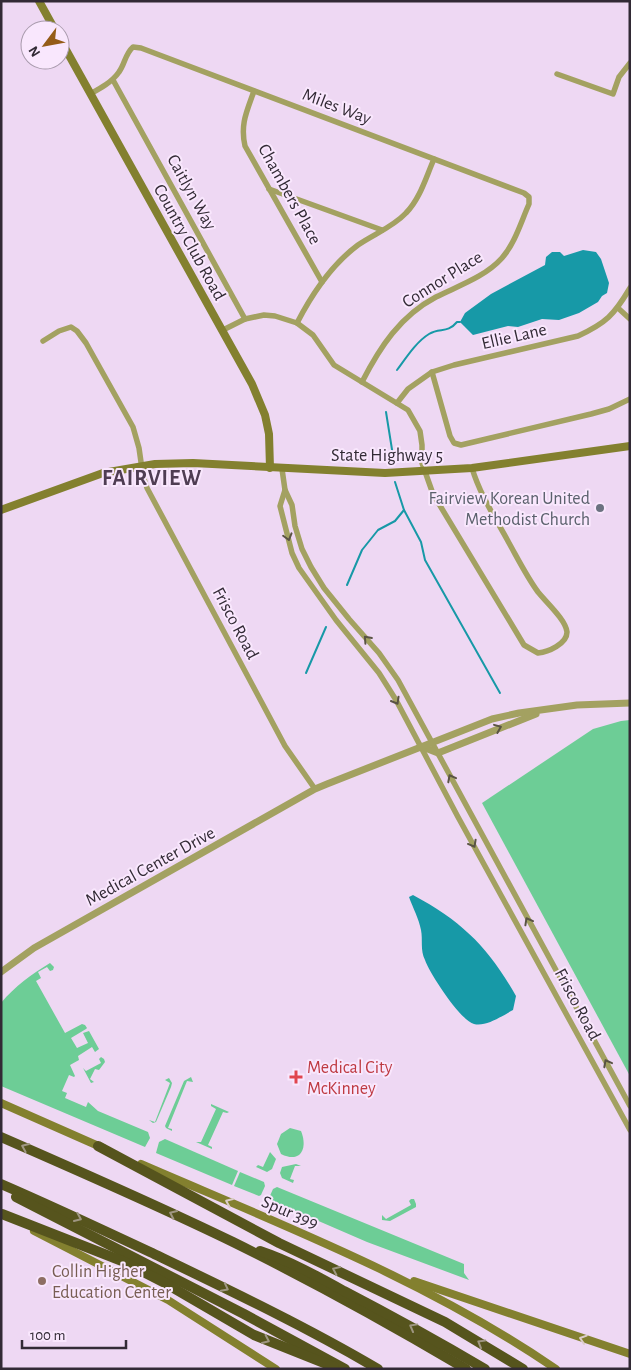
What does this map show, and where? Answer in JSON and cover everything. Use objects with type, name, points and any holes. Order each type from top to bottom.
[{"type":"highway","points":[[1,1137],[103,1181],[233,1242],[361,1309],[466,1369]]},
{"type":"highway","points":[[98,1146],[279,1243],[445,1322],[523,1369]]},
{"type":"highway","points":[[1,1184],[206,1278],[378,1369]]},
{"type":"highway","points":[[1,1190],[244,1314],[345,1369]]},
{"type":"highway","points":[[2,1214],[122,1261],[163,1282],[254,1335],[337,1369]]},
{"type":"highway","points":[[233,1242],[276,1256],[313,1274],[411,1325],[485,1369]]},
{"type":"main road","points":[[39,1],[49,20]]},
{"type":"main road","name":"Country Club Road","points":[[70,57],[252,384],[265,415],[269,434],[270,468]]},
{"type":"main road","name":"State Highway 5","points":[[1,510],[103,472],[143,465],[193,464],[370,473],[424,472],[472,468],[630,446]]},
{"type":"main road","name":"Spur 399","points":[[1,1103],[307,1236],[385,1272],[451,1304],[510,1338],[556,1369]]},
{"type":"main road","points":[[2,1214],[168,1300],[274,1369]]},
{"type":"main road","points":[[385,1272],[630,1354]]},
{"type":"street","name":"Miles Way","points":[[113,80],[120,70],[128,51],[133,47],[141,48],[524,193],[529,198]]},
{"type":"street","points":[[557,74],[613,94],[619,77],[630,63]]},
{"type":"street","points":[[90,94],[113,80]]},
{"type":"street","name":"Caitlyn Way","points":[[113,80],[245,319]]},
{"type":"street","name":"Chambers Place","points":[[254,91],[243,122],[242,132],[246,146],[322,282]]},
{"type":"street","points":[[297,323],[307,303],[322,282],[357,246],[396,223],[407,213],[417,200],[434,159]]},
{"type":"street","points":[[269,188],[382,230]]},
{"type":"street","name":"Connor Place","points":[[362,382],[381,347],[396,328],[412,313],[434,298],[488,270],[500,260],[511,246],[529,204],[529,198]]},
{"type":"street","name":"Ellie Lane","points":[[397,403],[408,389],[432,372],[454,365],[578,336],[609,318],[618,308],[630,288]]},
{"type":"street","points":[[618,308],[630,319]]},
{"type":"street","points":[[222,330],[245,319],[264,315],[275,316],[297,323],[313,336],[334,365],[408,410],[420,430],[422,463],[433,494],[524,645],[533,652],[546,651],[564,640],[567,635],[564,625],[531,583],[478,487],[472,468]]},
{"type":"street","name":"Frisco Road","points":[[43,341],[59,331],[71,327],[77,331],[86,343],[133,427],[140,448],[143,476],[147,488],[285,746],[314,789]]},
{"type":"street","points":[[432,372],[450,436],[454,443],[460,444],[591,414],[609,409],[630,399]]},
{"type":"street","points":[[282,469],[285,490],[292,505],[295,526],[302,549],[324,588],[379,653],[398,680],[630,1106]]},
{"type":"street","name":"Frisco Road","points":[[285,490],[280,506],[292,553],[299,568],[340,626],[379,673],[396,700],[484,865],[630,1130]]},
{"type":"street","points":[[340,626],[349,619]]},
{"type":"street","points":[[420,746],[438,753],[548,710],[577,705],[630,703]]},
{"type":"street","name":"Medical Center Drive","points":[[1,972],[34,948],[314,789],[492,719],[519,713],[548,710]]},
{"type":"street","points":[[484,865],[495,859]]},
{"type":"street","points":[[567,1016],[578,1010]]},
{"type":"green space","points":[[630,720],[630,1076],[482,803],[593,729]]},
{"type":"green space","points":[[50,963],[54,967],[53,970],[50,971],[47,967],[38,972],[41,978],[36,981],[65,1033],[82,1024],[85,1025],[86,1029],[71,1038],[77,1048],[88,1043],[83,1033],[89,1031],[99,1049],[95,1052],[92,1047],[78,1056],[79,1060],[70,1065],[75,1076],[69,1075],[62,1091],[67,1093],[65,1098],[86,1107],[88,1102],[98,1111],[148,1132],[150,1138],[145,1147],[1,1086],[1,1003],[24,981]]},
{"type":"green space","points":[[101,1057],[105,1062],[99,1070],[95,1069],[90,1079],[94,1082],[91,1083],[83,1068],[86,1071],[101,1063],[99,1059]]},
{"type":"green space","points":[[191,1077],[193,1082],[187,1081],[168,1128],[172,1129],[172,1131],[165,1126],[184,1081]]},
{"type":"green space","points":[[169,1078],[172,1083],[171,1087],[156,1122],[153,1123],[149,1120],[155,1122],[170,1083],[165,1080]]},
{"type":"green space","points":[[211,1104],[229,1112],[223,1112],[208,1145],[212,1149],[196,1142],[201,1142],[216,1109]]},
{"type":"green space","points":[[290,1128],[301,1131],[304,1143],[301,1153],[294,1157],[281,1154],[277,1144],[281,1134]]},
{"type":"green space","points":[[165,1139],[238,1171],[232,1185],[156,1153],[159,1142]]},
{"type":"green space","points":[[270,1152],[276,1159],[272,1169],[267,1172],[256,1167],[258,1165],[263,1167]]},
{"type":"green space","points":[[296,1164],[301,1166],[295,1166],[290,1179],[294,1180],[293,1183],[282,1178],[280,1173],[282,1167]]},
{"type":"green space","points":[[240,1172],[264,1182],[265,1186],[261,1195],[259,1196],[234,1186]]},
{"type":"green space","points":[[277,1187],[464,1264],[464,1273],[469,1280],[367,1242],[270,1200],[273,1189]]},
{"type":"green space","points":[[414,1199],[416,1207],[390,1221],[382,1220],[382,1215],[386,1219],[411,1205],[409,1201]]},
{"type":"water","points":[[583,250],[596,252],[601,259],[609,283],[607,293],[598,302],[579,313],[559,320],[542,319],[518,327],[508,326],[473,335],[460,322],[465,313],[491,294],[545,265],[546,257],[552,252],[560,252],[564,256]]},
{"type":"water","points":[[413,895],[446,915],[473,937],[495,963],[516,996],[513,1010],[479,1025],[468,1021],[454,1006],[428,967],[423,956],[422,934],[409,897]]},
{"type":"waterway","points":[[397,370],[424,337],[433,332],[450,328],[457,322],[460,322]]},
{"type":"waterway","points":[[386,412],[394,462]]},
{"type":"waterway","points":[[347,585],[362,550],[378,530],[395,521],[404,510],[395,482]]},
{"type":"waterway","points":[[404,510],[421,542],[425,560],[500,693]]},
{"type":"waterway","points":[[306,673],[326,627]]},
{"type":"place","name":"Fairview Korean United Methodist Church","points":[[600,508]]},
{"type":"place","name":"Medical City McKinney","points":[[296,1077]]},
{"type":"place","name":"Collin Higher Education Center","points":[[42,1281]]},
{"type":"district","name":"FAIRVIEW","points":[[152,477]]}]
